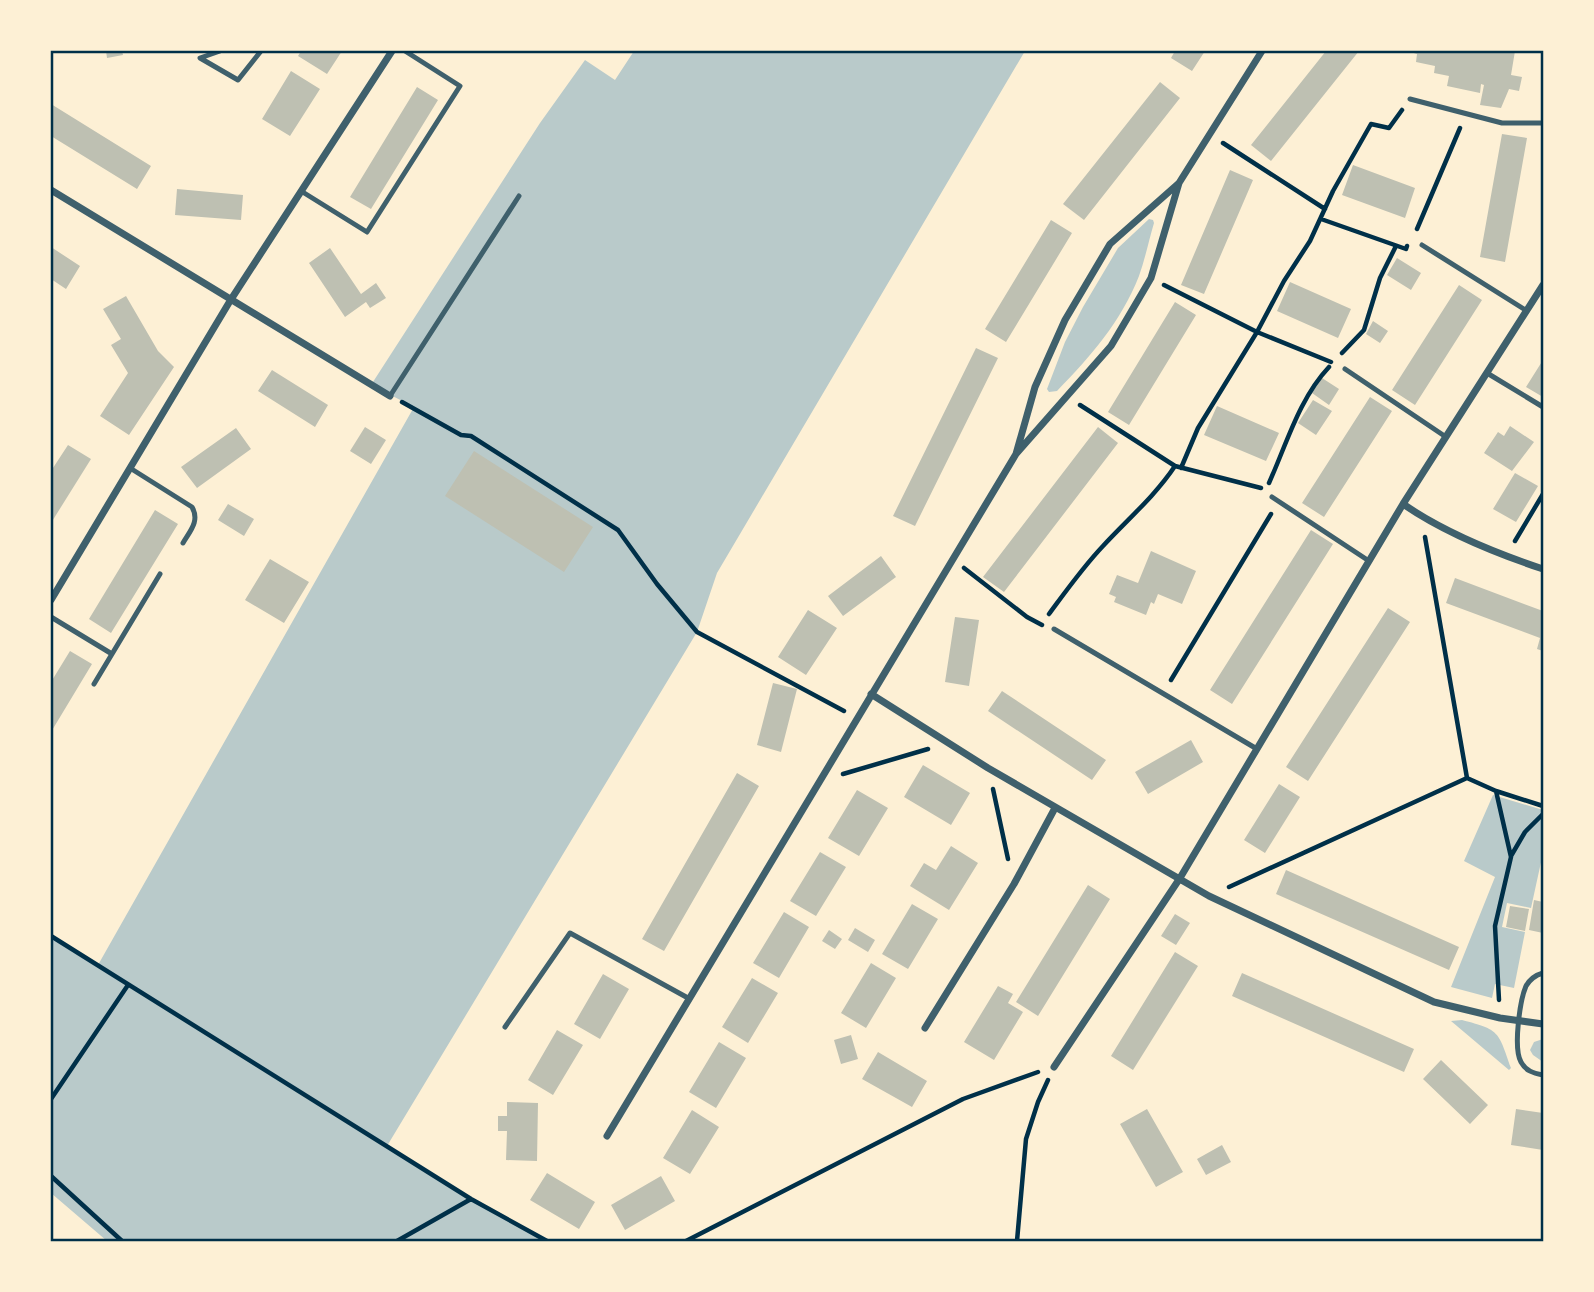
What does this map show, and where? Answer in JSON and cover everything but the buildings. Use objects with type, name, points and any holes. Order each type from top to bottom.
[{"type":"street","points":[[51,600],[230,301],[392,51]]},
{"type":"street","points":[[1016,454],[1035,387],[1065,320],[1110,244],[1178,183],[1262,51]]},
{"type":"street","points":[[607,1136],[1016,454],[1111,346],[1151,278],[1178,183]]},
{"type":"street","points":[[51,190],[390,396]]},
{"type":"street","points":[[1054,1067],[1180,878],[1403,504],[1543,285]]},
{"type":"street","points":[[1403,504],[1421,516],[1506,556],[1543,569]]},
{"type":"street","points":[[871,694],[988,768],[1209,896],[1434,1002],[1500,1018],[1543,1024]]},
{"type":"street","points":[[925,1028],[1014,884],[1055,808]]},
{"type":"lane","points":[[220,51],[200,58],[238,80],[261,51]]},
{"type":"lane","points":[[301,191],[367,232],[460,86],[405,51]]},
{"type":"lane","points":[[1410,99],[1502,123],[1543,123]]},
{"type":"lane","points":[[390,396],[519,195]]},
{"type":"lane","points":[[1422,245],[1527,311]]},
{"type":"lane","points":[[1345,369],[1446,437]]},
{"type":"lane","points":[[1487,373],[1543,407]]},
{"type":"lane","points":[[130,468],[192,507],[195,522],[183,543]]},
{"type":"lane","points":[[1272,497],[1369,561]]},
{"type":"lane","points":[[94,684],[160,574]]},
{"type":"lane","points":[[51,617],[112,654]]},
{"type":"lane","points":[[1054,629],[1257,749]]},
{"type":"lane","points":[[505,1027],[570,933],[688,998]]},
{"type":"lane","points":[[1543,973],[1536,975],[1526,987],[1517,1049],[1521,1064],[1534,1074],[1543,1075]]},
{"type":"path","points":[[1042,625],[1082,569],[1178,467],[1198,428],[1321,219],[1333,191],[1371,124],[1388,128],[1410,99]]},
{"type":"path","points":[[1321,219],[1406,249],[1423,218],[1466,114]]},
{"type":"path","points":[[1210,134],[1325,209]]},
{"type":"path","points":[[1068,397],[1178,467],[1266,489],[1299,411],[1314,383],[1364,330],[1380,278],[1396,246]]},
{"type":"path","points":[[1151,278],[1256,332],[1333,363]]},
{"type":"path","points":[[390,396],[414,406],[461,435],[471,436],[618,530],[657,584],[697,632],[857,718]]},
{"type":"path","points":[[1506,556],[1543,494]]},
{"type":"path","points":[[1163,693],[1279,501]]},
{"type":"path","points":[[1421,516],[1467,778]]},
{"type":"path","points":[[952,559],[1027,617],[1054,629]]},
{"type":"path","points":[[822,780],[949,743]]},
{"type":"path","points":[[988,768],[1014,884]]},
{"type":"path","points":[[1209,896],[1467,778],[1496,791],[1543,806]]},
{"type":"path","points":[[1496,791],[1511,857]]},
{"type":"path","points":[[1500,1018],[1495,926],[1511,857],[1525,832],[1543,814]]},
{"type":"path","points":[[51,936],[471,1199],[547,1241]]},
{"type":"path","points":[[51,1099],[128,985]]},
{"type":"path","points":[[686,1241],[963,1099],[1054,1067]]},
{"type":"path","points":[[1017,1241],[1026,1139],[1038,1102],[1054,1067]]},
{"type":"path","points":[[51,1176],[122,1241]]},
{"type":"path","points":[[397,1241],[471,1199]]},
{"type":"shaded area","points":[[634,51],[1025,51],[717,573],[697,632],[387,1146],[471,1199],[547,1241],[107,1241],[51,1193],[51,936],[98,965],[414,407],[371,385],[540,123],[585,60],[615,80]]},
{"type":"shaded area","points":[[1149,219],[1154,223],[1143,263],[1123,309],[1104,338],[1081,365],[1057,391],[1049,392],[1047,389],[1065,342],[1083,307],[1118,248]]},
{"type":"shaded area","points":[[1493,795],[1543,810],[1543,853],[1531,908],[1507,903],[1502,927],[1525,932],[1514,988],[1495,984],[1492,998],[1451,987],[1495,877],[1464,861]]},
{"type":"shaded area","points":[[1462,1020],[1496,1034],[1507,1056],[1511,1068],[1509,1070],[1451,1021]]},
{"type":"shaded area","points":[[1543,1039],[1543,1062],[1530,1050],[1534,1042]]}]
